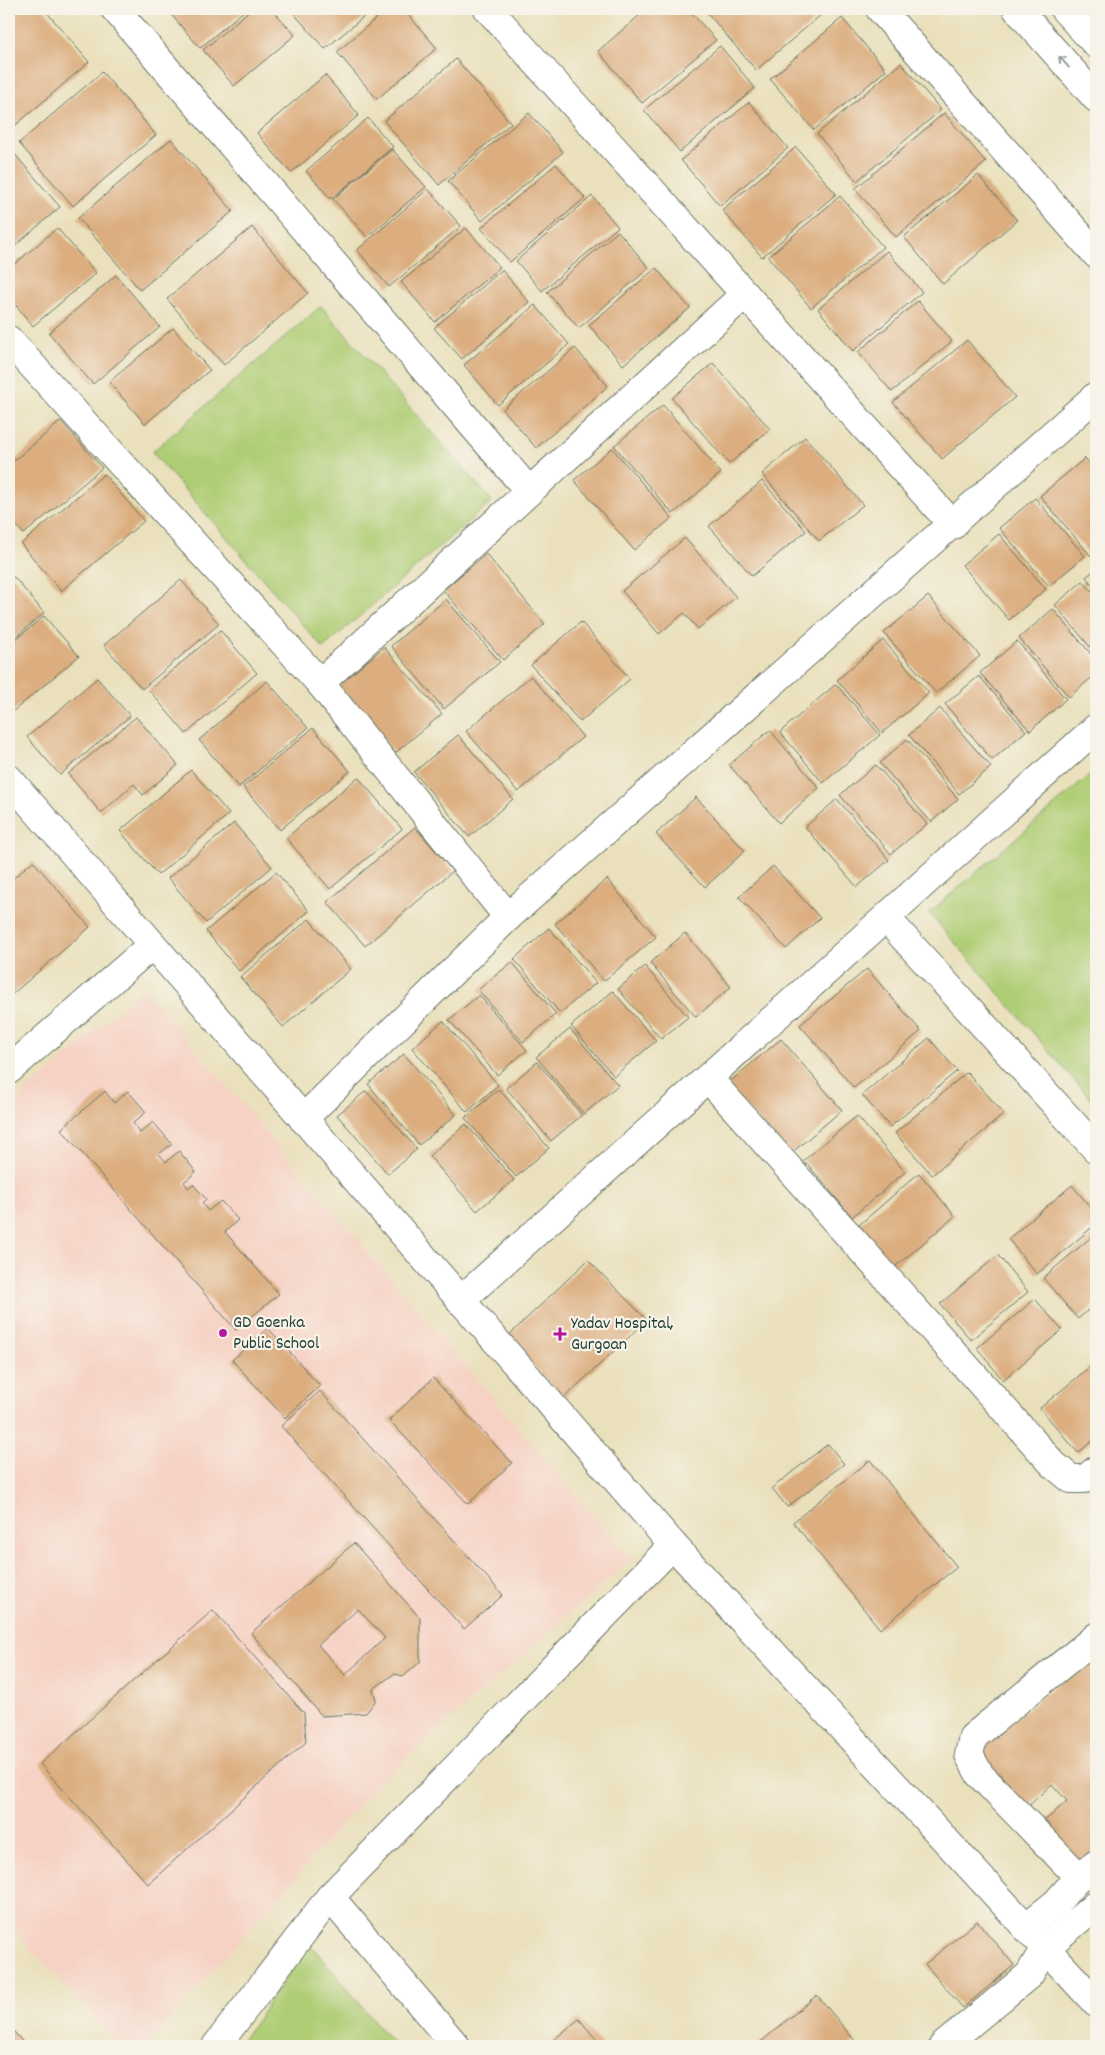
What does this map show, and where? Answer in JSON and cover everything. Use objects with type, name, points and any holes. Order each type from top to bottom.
[{"type":"main road","points":[[115,9],[530,491]]},
{"type":"main road","points":[[488,9],[953,525]]},
{"type":"main road","points":[[880,9],[1096,254]]},
{"type":"main road","points":[[1017,9],[1096,98]]},
{"type":"main road","points":[[1064,9],[1096,44]]},
{"type":"main road","points":[[320,683],[745,294]]},
{"type":"main road","points":[[9,340],[320,683],[508,917]]},
{"type":"main road","points":[[304,1119],[508,917],[953,525],[1096,396]]},
{"type":"main road","points":[[460,1300],[1096,728]]},
{"type":"main road","points":[[9,779],[673,1545],[1096,2003]]},
{"type":"main road","points":[[886,918],[1096,1149]]},
{"type":"main road","points":[[9,1070],[152,945]]},
{"type":"main road","points":[[708,1078],[1053,1464],[1071,1479],[1086,1479],[1096,1470]]},
{"type":"main road","points":[[216,2046],[330,1897],[673,1545]]},
{"type":"main road","points":[[1026,1927],[1056,1902],[1088,1871],[980,1775],[969,1755],[973,1736],[1096,1637]]},
{"type":"main road","points":[[330,1897],[456,2046]]},
{"type":"main road","points":[[942,2046],[1029,1975],[1045,1948],[1096,1905]]},
{"type":"shaded area","name":"GD Goenka Public School","points":[[143,988],[631,1559],[376,1786],[147,2046],[121,2046],[9,1925],[9,1107]]},
{"type":"green space","points":[[321,306],[492,501],[323,648],[152,452]]},
{"type":"green space","points":[[1096,770],[1096,1105],[929,913]]},
{"type":"green space","points":[[310,1944],[395,2046],[238,2046]]},
{"type":"building","points":[[11,9],[44,9],[89,62],[9,131],[9,11]]},
{"type":"building","points":[[173,9],[246,9],[200,48],[169,12]]},
{"type":"building","points":[[251,9],[272,9],[295,35],[234,86],[203,50]]},
{"type":"building","points":[[290,9],[373,9],[325,49]]},
{"type":"building","points":[[387,9],[403,9],[437,48],[377,99],[337,52]]},
{"type":"building","points":[[647,9],[688,9],[716,40],[642,103],[598,51]]},
{"type":"building","points":[[704,9],[828,9],[756,70]]},
{"type":"building","points":[[842,18],[886,70],[814,130],[770,79]]},
{"type":"building","points":[[720,46],[755,88],[680,152],[644,110]]},
{"type":"building","points":[[456,59],[511,123],[439,185],[384,121]]},
{"type":"building","points":[[901,63],[941,110],[857,181],[817,134]]},
{"type":"building","points":[[102,72],[156,135],[73,206],[19,143]]},
{"type":"building","points":[[325,75],[359,115],[291,173],[257,133]]},
{"type":"building","points":[[749,102],[788,148],[720,206],[681,160]]},
{"type":"building","points":[[529,113],[563,152],[482,221],[448,181]]},
{"type":"building","points":[[944,113],[986,162],[896,237],[855,189]]},
{"type":"building","points":[[368,118],[393,147],[331,199],[306,171]]},
{"type":"building","points":[[171,139],[233,211],[140,290],[78,218]]},
{"type":"building","points":[[796,147],[836,194],[762,257],[722,210]]},
{"type":"building","points":[[392,149],[426,187],[367,237],[333,199]]},
{"type":"building","points":[[13,152],[60,207],[9,251],[9,156]]},
{"type":"building","points":[[556,164],[585,198],[510,262],[481,228]]},
{"type":"building","points":[[978,175],[1017,220],[943,284],[904,237]]},
{"type":"building","points":[[428,189],[461,226],[389,287],[357,250]]},
{"type":"building","points":[[592,196],[618,227],[542,291],[516,261]]},
{"type":"building","points":[[840,196],[883,247],[811,308],[768,257]]},
{"type":"building","points":[[252,227],[308,293],[224,365],[167,299]]},
{"type":"building","points":[[57,228],[96,273],[33,326],[9,297],[9,269]]},
{"type":"building","points":[[466,228],[500,267],[435,322],[401,282]]},
{"type":"building","points":[[618,231],[649,268],[579,328],[547,292]]},
{"type":"building","points":[[887,251],[922,292],[853,351],[818,309]]},
{"type":"building","points":[[656,268],[690,308],[623,365],[589,325]]},
{"type":"building","points":[[502,270],[529,302],[462,359],[434,328]]},
{"type":"building","points":[[116,275],[160,327],[93,384],[49,333]]},
{"type":"building","points":[[918,301],[952,341],[892,392],[858,352]]},
{"type":"building","points":[[535,305],[569,344],[498,405],[464,365]]},
{"type":"building","points":[[173,328],[210,370],[145,424],[109,382]]},
{"type":"building","points":[[967,340],[1015,397],[942,459],[893,402]]},
{"type":"building","points":[[575,348],[608,386],[536,448],[503,409]]},
{"type":"building","points":[[713,363],[770,429],[729,464],[672,398]]},
{"type":"building","points":[[663,405],[721,473],[673,514],[614,446]]},
{"type":"building","points":[[61,421],[102,468],[24,534],[9,517],[9,465]]},
{"type":"building","points":[[805,437],[863,505],[819,541],[762,474]]},
{"type":"building","points":[[612,448],[672,518],[634,550],[574,480]]},
{"type":"building","points":[[1085,458],[1096,471],[1096,552],[1091,556],[1040,496]]},
{"type":"building","points":[[104,474],[144,521],[61,591],[21,544]]},
{"type":"building","points":[[762,481],[806,531],[752,576],[709,526]]},
{"type":"building","points":[[1035,498],[1085,556],[1049,586],[999,528]]},
{"type":"building","points":[[999,534],[1046,589],[1009,620],[962,565]]},
{"type":"building","points":[[685,538],[736,597],[698,629],[684,613],[659,634],[622,591]]},
{"type":"building","points":[[486,554],[545,624],[503,660],[443,590]]},
{"type":"building","points":[[1096,569],[1096,589],[1086,577]]},
{"type":"building","points":[[14,577],[44,613],[9,643],[9,581]]},
{"type":"building","points":[[181,580],[219,624],[142,689],[104,645]]},
{"type":"building","points":[[1083,581],[1096,596],[1096,654],[1055,605]]},
{"type":"building","points":[[928,596],[980,656],[936,693],[884,633]]},
{"type":"building","points":[[446,599],[500,662],[444,709],[391,646]]},
{"type":"building","points":[[1053,609],[1096,660],[1096,674],[1069,697],[1019,638]]},
{"type":"building","points":[[44,616],[79,656],[11,713],[9,711],[9,645]]},
{"type":"building","points":[[581,622],[630,679],[580,722],[531,665]]},
{"type":"building","points":[[220,630],[257,673],[186,734],[149,690]]},
{"type":"building","points":[[883,640],[929,693],[882,733],[837,680]]},
{"type":"building","points":[[1017,641],[1066,699],[1030,731],[980,673]]},
{"type":"building","points":[[384,647],[442,714],[395,753],[338,686]]},
{"type":"building","points":[[531,676],[583,737],[518,792],[466,731]]},
{"type":"building","points":[[979,676],[1026,731],[992,760],[945,704]]},
{"type":"building","points":[[97,678],[130,716],[60,775],[27,737]]},
{"type":"building","points":[[267,681],[308,728],[239,787],[199,740]]},
{"type":"building","points":[[836,684],[880,735],[823,783],[780,732]]},
{"type":"building","points":[[940,708],[991,767],[959,794],[909,735]]},
{"type":"building","points":[[136,717],[178,765],[143,795],[134,784],[101,813],[68,774]]},
{"type":"building","points":[[313,728],[350,771],[280,830],[243,787]]},
{"type":"building","points":[[770,730],[819,788],[779,823],[729,765]]},
{"type":"building","points":[[458,735],[513,799],[469,837],[414,772]]},
{"type":"building","points":[[907,739],[958,799],[931,822],[880,763]]},
{"type":"building","points":[[876,765],[927,824],[891,854],[840,795]]},
{"type":"building","points":[[191,770],[229,814],[158,875],[120,831]]},
{"type":"building","points":[[358,777],[402,829],[330,889],[286,838]]},
{"type":"building","points":[[696,797],[745,851],[705,887],[656,834]]},
{"type":"building","points":[[837,799],[889,860],[857,887],[805,827]]},
{"type":"building","points":[[234,823],[272,867],[206,923],[168,878]]},
{"type":"building","points":[[415,827],[453,871],[365,946],[327,902]]},
{"type":"building","points":[[33,861],[90,927],[9,997],[9,882]]},
{"type":"building","points":[[773,866],[820,918],[786,949],[739,897]]},
{"type":"building","points":[[276,872],[309,911],[239,971],[206,931]]},
{"type":"building","points":[[607,879],[656,937],[604,981],[555,924]]},
{"type":"building","points":[[309,919],[351,969],[283,1027],[240,977]]},
{"type":"building","points":[[549,928],[596,983],[560,1013],[514,959]]},
{"type":"building","points":[[685,933],[731,987],[696,1017],[650,963]]},
{"type":"building","points":[[512,962],[556,1014],[523,1042],[478,990]]},
{"type":"building","points":[[645,966],[688,1017],[661,1039],[618,989]]},
{"type":"building","points":[[867,969],[921,1031],[854,1088],[800,1025]]},
{"type":"building","points":[[613,991],[656,1041],[614,1076],[571,1026]]},
{"type":"building","points":[[479,995],[527,1050],[497,1075],[449,1020]]},
{"type":"building","points":[[443,1021],[498,1085],[467,1112],[412,1048]]},
{"type":"building","points":[[570,1029],[618,1085],[584,1114],[536,1057]]},
{"type":"building","points":[[929,1038],[957,1071],[890,1127],[862,1095]]},
{"type":"building","points":[[781,1039],[842,1110],[788,1156],[727,1084]]},
{"type":"building","points":[[404,1054],[456,1115],[419,1145],[368,1084]]},
{"type":"building","points":[[537,1062],[582,1115],[551,1141],[506,1088]]},
{"type":"building","points":[[967,1072],[1004,1114],[932,1175],[895,1133]]},
{"type":"building","points":[[499,1089],[549,1148],[516,1177],[465,1118]]},
{"type":"building","points":[[105,1091],[114,1103],[128,1091],[146,1112],[133,1123],[140,1133],[153,1122],[172,1144],[159,1154],[166,1162],[179,1151],[196,1172],[184,1182],[188,1188],[193,1184],[206,1199],[202,1203],[208,1211],[221,1201],[238,1220],[225,1232],[279,1294],[236,1330],[61,1129]]},
{"type":"building","points":[[366,1091],[417,1149],[388,1174],[337,1115]]},
{"type":"building","points":[[857,1116],[905,1172],[852,1217],[804,1160]]},
{"type":"building","points":[[466,1124],[514,1180],[477,1211],[429,1156]]},
{"type":"building","points":[[919,1173],[955,1216],[895,1267],[859,1225]]},
{"type":"building","points":[[1072,1185],[1096,1214],[1096,1224],[1037,1274],[1008,1239]]},
{"type":"building","points":[[1096,1233],[1096,1303],[1078,1319],[1043,1278]]},
{"type":"building","points":[[998,1255],[1028,1292],[971,1340],[940,1304]]},
{"type":"building","points":[[588,1260],[647,1320],[564,1398],[506,1338]]},
{"type":"building","points":[[1035,1299],[1062,1330],[1003,1380],[977,1348]]},
{"type":"building","points":[[268,1328],[320,1386],[285,1418],[232,1360]]},
{"type":"building","points":[[1092,1365],[1096,1370],[1096,1438],[1078,1453],[1040,1408]]},
{"type":"building","points":[[433,1378],[512,1463],[468,1504],[389,1420]]},
{"type":"building","points":[[320,1391],[503,1595],[464,1629],[281,1426]]},
{"type":"building","points":[[828,1444],[844,1464],[787,1507],[772,1488]]},
{"type":"building","points":[[870,1460],[957,1567],[880,1629],[793,1522]]},
{"type":"building","points":[[354,1543],[420,1618],[420,1662],[404,1676],[394,1674],[373,1689],[376,1700],[366,1713],[322,1716],[251,1633]],"holes":[[[358,1609],[385,1638],[345,1675],[318,1645]]]},
{"type":"building","points":[[213,1610],[304,1713],[306,1742],[148,1884],[40,1764]]},
{"type":"building","points":[[1096,1653],[1096,1849],[1078,1866],[1040,1825],[1067,1801],[1052,1784],[1025,1809],[974,1753]]},
{"type":"building","points":[[977,1921],[1014,1965],[963,2008],[925,1964]]},
{"type":"building","points":[[817,1995],[855,2041],[849,2046],[756,2046]]},
{"type":"building","points":[[579,2019],[602,2046],[546,2046]]},
{"type":"building","points":[[9,2026],[26,2046],[9,2046]]},
{"type":"place","name":"GD Goenka Public School","points":[[223,1333]]},
{"type":"place","name":"Yadav Hospital, Gurgoan","points":[[560,1334]]}]
